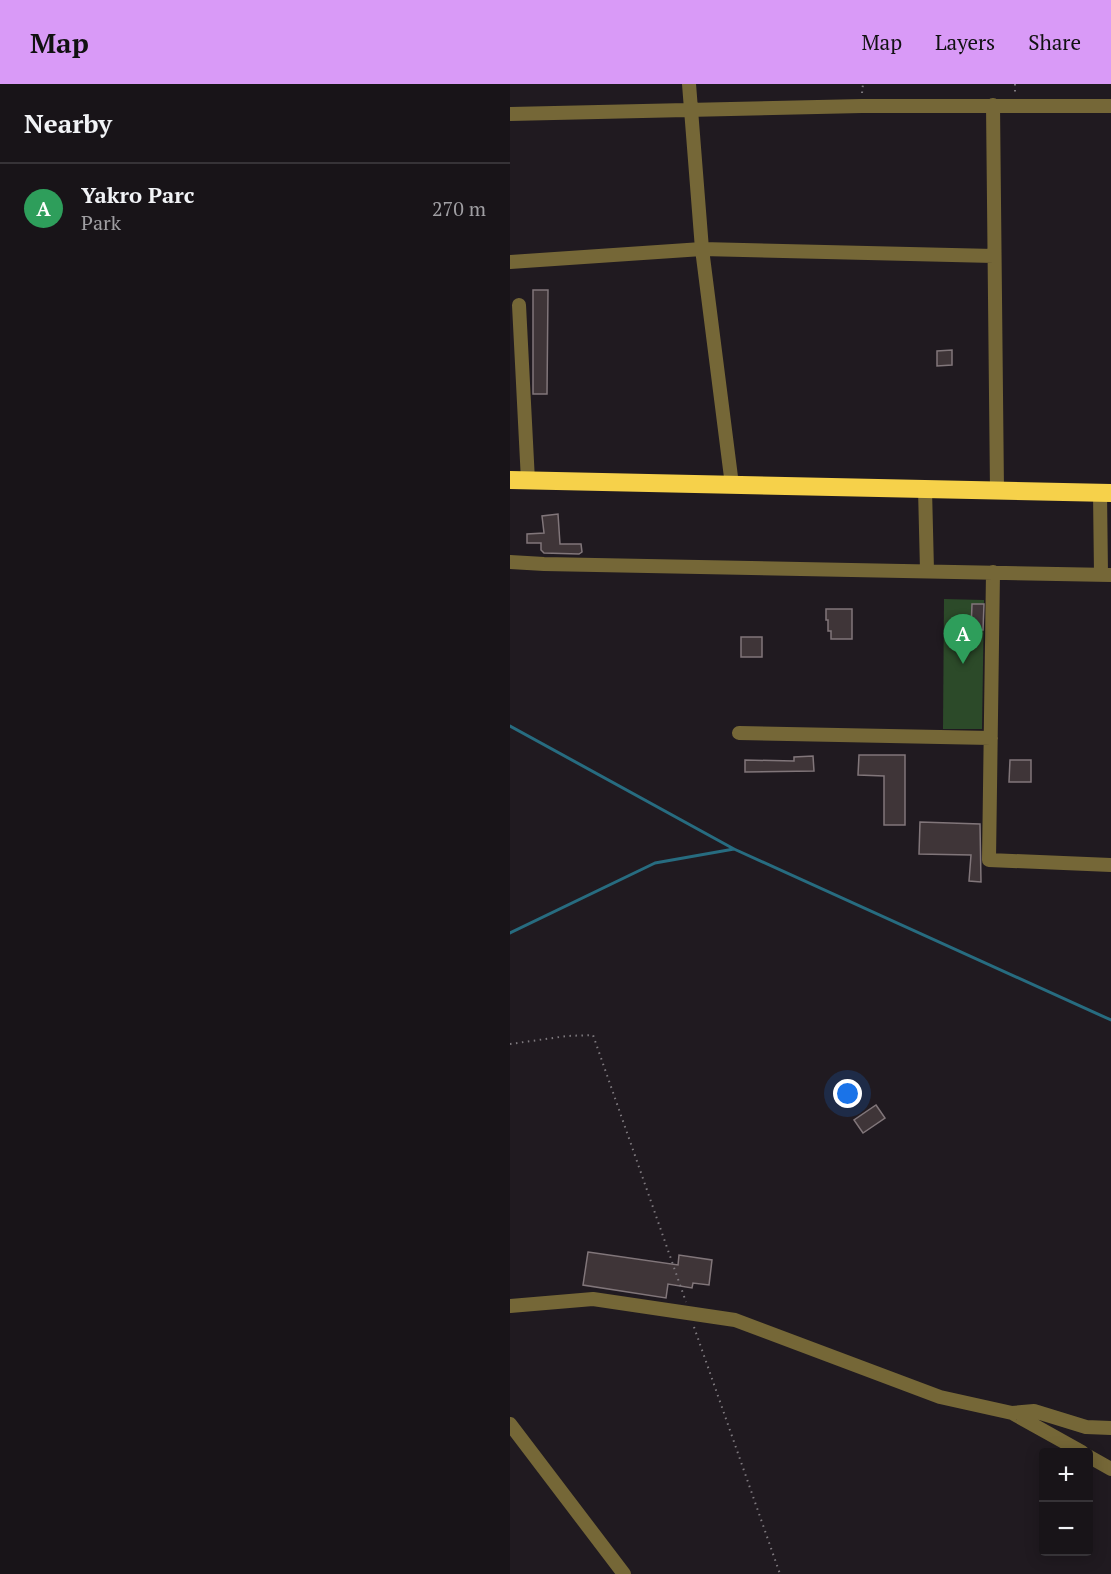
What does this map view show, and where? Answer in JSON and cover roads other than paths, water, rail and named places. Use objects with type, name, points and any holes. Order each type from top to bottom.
[{"type":"highway","points":[[519,480],[1106,493]]},
{"type":"street","points":[[689,84],[702,249],[732,485]]},
{"type":"street","points":[[993,105],[997,491]]},
{"type":"street","points":[[510,114],[691,112],[862,106],[1111,106]]},
{"type":"street","points":[[510,262],[702,249],[994,256]]},
{"type":"street","points":[[519,305],[519,480]]},
{"type":"street","points":[[925,489],[927,570]]},
{"type":"street","points":[[510,562],[1106,574],[1106,493]]},
{"type":"street","points":[[993,572],[989,860],[1111,864]]},
{"type":"street","points":[[739,732],[991,738]]},
{"type":"street","points":[[510,1306],[593,1299],[735,1320],[940,1397],[1012,1413],[1075,1448]]},
{"type":"street","points":[[1012,1413],[1034,1411],[1086,1428],[1111,1428]]},
{"type":"street","points":[[510,1424],[624,1574]]},
{"type":"street","points":[[1093,1458],[1111,1469]]},
{"type":"waterway","points":[[510,726],[734,849],[1111,1020]]},
{"type":"waterway","points":[[510,933],[655,863],[734,849]]},
{"type":"place","name":"Yakro Parc","points":[[963,664]]}]
